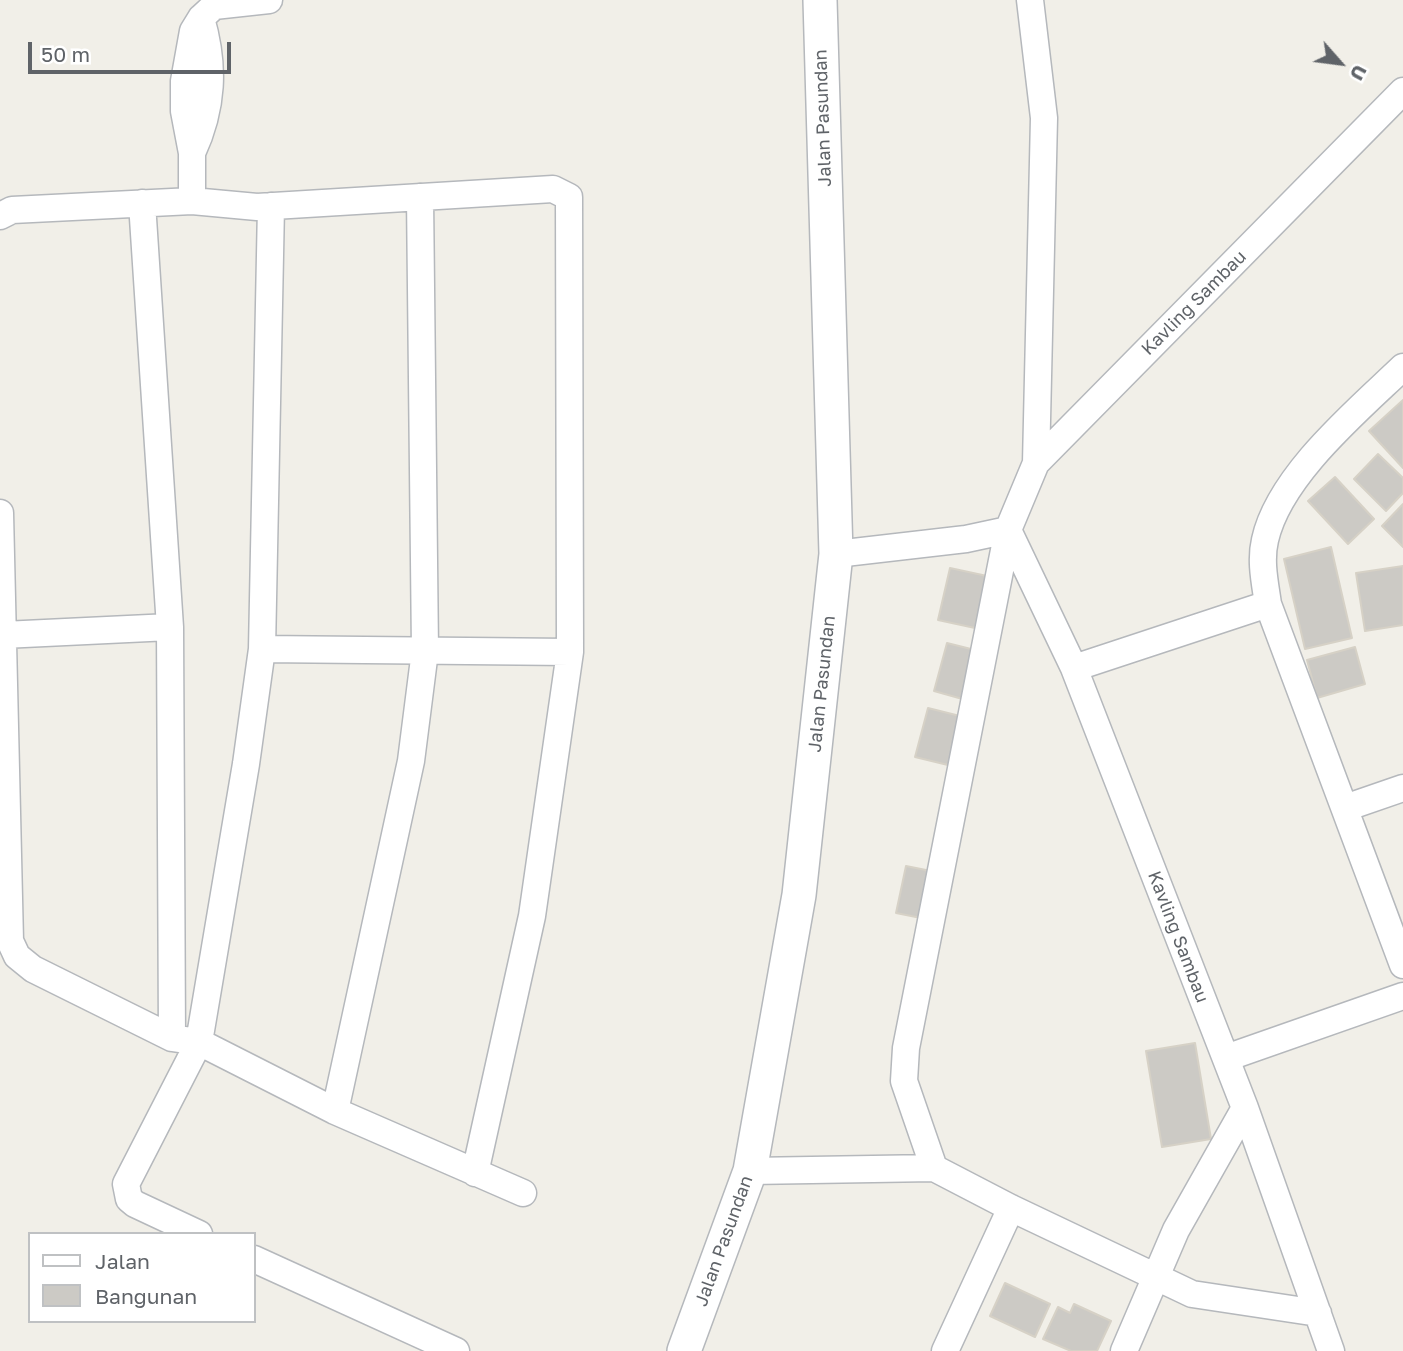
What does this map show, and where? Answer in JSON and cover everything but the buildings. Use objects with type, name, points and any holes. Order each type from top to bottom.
[{"type":"street","points":[[192,201],[192,153],[209,110],[206,37],[201,18],[223,3],[269,0]]},
{"type":"street","name":"Jalan Pasundan","points":[[684,1351],[750,1171],[799,895],[836,554],[820,0]]},
{"type":"street","points":[[1030,0],[1044,118],[1036,463]]},
{"type":"street","name":"Kavling Sambau","points":[[1331,1351],[1245,1108],[1074,668],[1008,530],[1036,463],[1398,107]]},
{"type":"street","points":[[0,216],[12,210],[192,201],[231,207],[271,206],[554,189],[569,197],[570,652],[532,916],[475,1172]]},
{"type":"street","points":[[335,1111],[411,761],[425,651],[420,197]]},
{"type":"street","points":[[142,203],[170,628],[172,1038]]},
{"type":"street","points":[[195,1232],[135,1204],[130,1199],[126,1184],[199,1042],[262,649],[271,206]]},
{"type":"street","points":[[1402,371],[1320,451],[1292,485],[1272,517],[1264,540],[1262,567],[1268,604],[1403,965]]},
{"type":"street","points":[[0,513],[12,949],[33,969],[172,1038],[199,1042],[335,1111],[523,1193]]},
{"type":"street","points":[[836,554],[967,539],[1008,530],[906,1048],[904,1081],[934,1168]]},
{"type":"street","points":[[1074,668],[1268,604]]},
{"type":"street","points":[[3,635],[170,628]]},
{"type":"street","points":[[262,649],[570,652]]},
{"type":"street","points":[[1345,808],[1403,788]]},
{"type":"street","points":[[1226,1058],[1403,996]]},
{"type":"street","points":[[1124,1351],[1158,1278],[1176,1230],[1245,1108]]},
{"type":"street","points":[[750,1171],[934,1168],[1011,1208],[1192,1294],[1318,1313]]},
{"type":"street","points":[[945,1351],[1011,1208]]},
{"type":"street","points":[[256,1260],[456,1351]]}]
